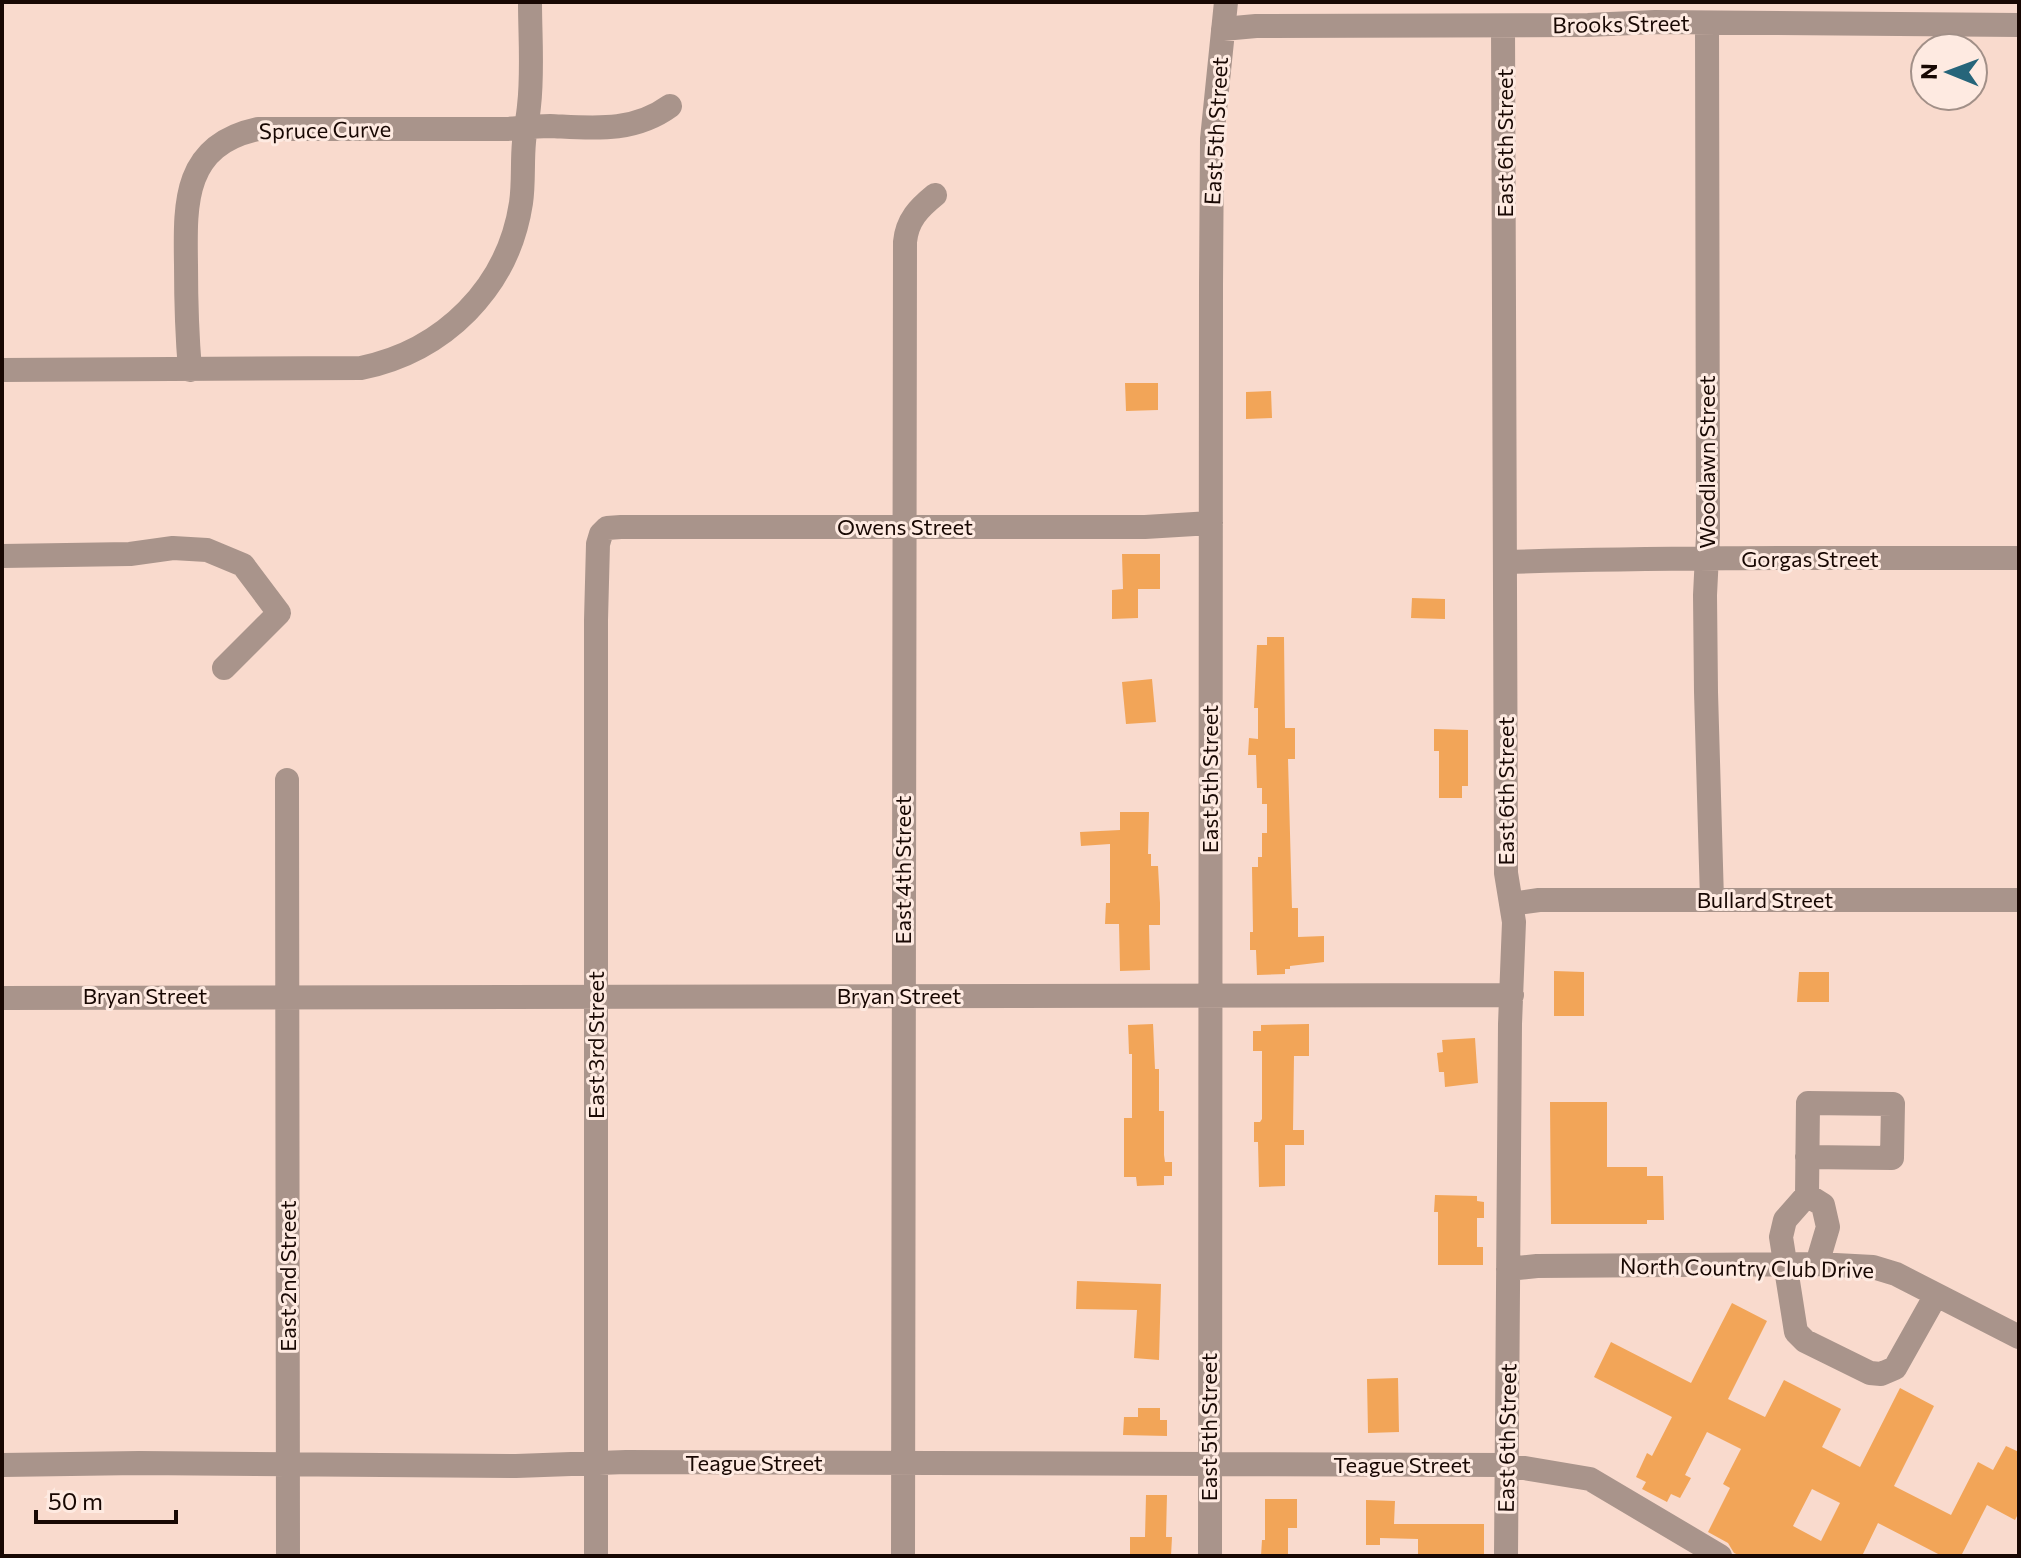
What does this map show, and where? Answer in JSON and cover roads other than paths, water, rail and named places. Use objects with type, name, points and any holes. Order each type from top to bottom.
[{"type":"street","points":[[2,370],[361,368],[401,356],[446,332],[483,295],[509,247],[521,204],[530,81],[530,2]]},
{"type":"street","name":"East 5th Street","points":[[1210,1556],[1212,139],[1226,2]]},
{"type":"street","name":"Brooks Street","points":[[1223,29],[1256,26],[1707,23],[1847,13],[2019,25]]},
{"type":"street","name":"Woodlawn Street","points":[[1707,23],[1706,692],[1712,900]]},
{"type":"street","name":"East 6th Street","points":[[1503,26],[1506,873],[1514,922],[1506,1556]]},
{"type":"street","name":"Spruce Curve","points":[[190,370],[186,329],[188,194],[202,163],[230,137],[258,129],[612,128],[657,116],[670,106]]},
{"type":"street","name":"East 4th Street","points":[[903,1556],[905,242],[916,210],[935,195]]},
{"type":"street","name":"Owens Street","points":[[601,534],[607,528],[621,527],[1145,527],[1211,523]]},
{"type":"street","name":"East 3rd Street","points":[[596,1556],[596,620],[598,544],[601,534]]},
{"type":"street","points":[[2,556],[130,554],[173,548],[207,550],[243,565],[279,613],[224,668]]},
{"type":"street","name":"Gorgas Street","points":[[1506,562],[1685,557],[2019,558]]},
{"type":"street","points":[[287,780],[287,996]]},
{"type":"street","name":"Bullard Street","points":[[1511,904],[1539,900],[2019,900]]},
{"type":"street","name":"Bryan Street","points":[[2,998],[1512,995]]},
{"type":"street","name":"East 2nd Street","points":[[287,996],[288,1556]]},
{"type":"street","points":[[1807,1157],[1892,1158],[1893,1104],[1808,1103],[1807,1157],[1807,1195],[1785,1220],[1781,1237],[1796,1332],[1805,1341],[1870,1373],[1881,1374],[1895,1368],[1936,1295]]},
{"type":"street","points":[[1807,1195],[1823,1205],[1828,1227],[1817,1264]]},
{"type":"street","name":"North Country Club Drive","points":[[1508,1269],[1537,1266],[1785,1264],[1880,1268],[2019,1337]]},
{"type":"street","name":"Teague Street","points":[[2,1465],[1506,1465],[1590,1479],[1720,1556]]}]
